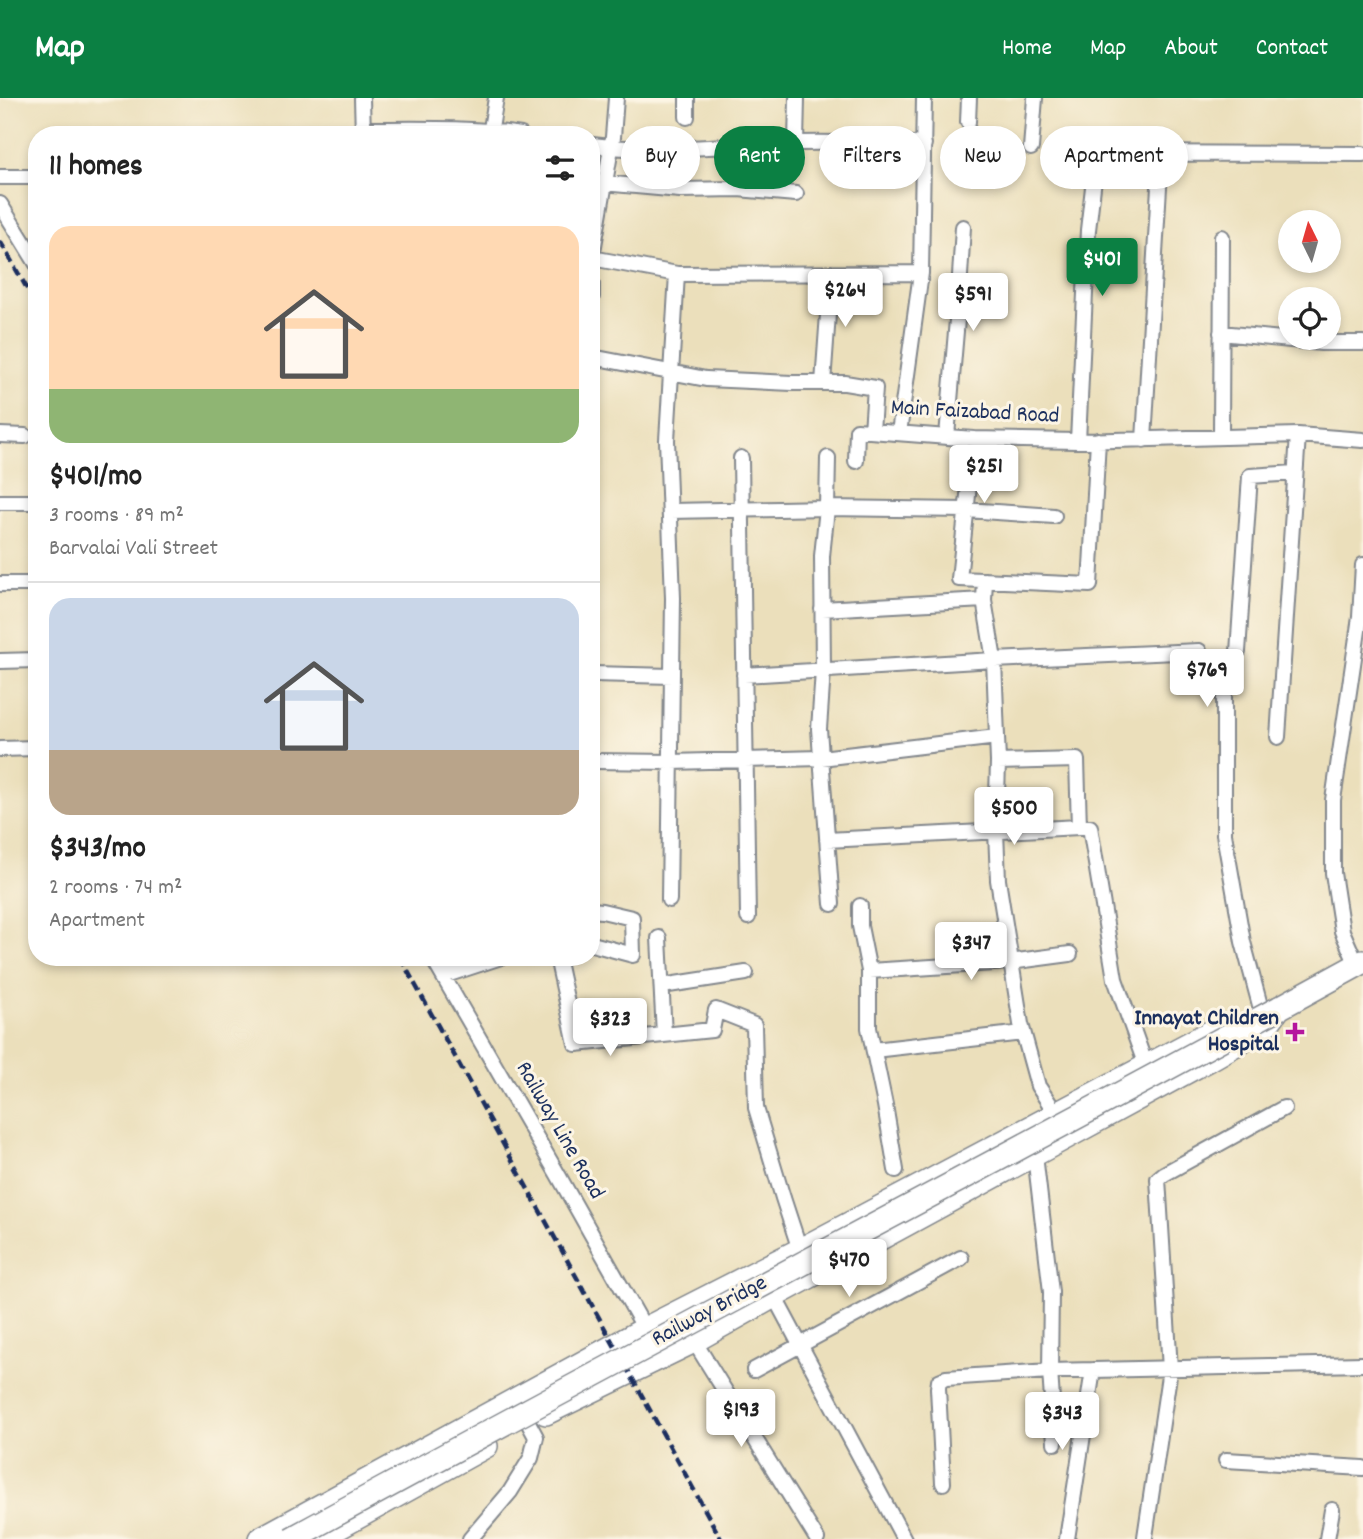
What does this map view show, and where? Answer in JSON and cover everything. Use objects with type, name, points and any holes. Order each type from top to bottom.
[{"type":"main road","points":[[260,1539],[645,1329],[1146,1066],[1238,1018],[1270,1008],[1360,964]]},
{"type":"main road","points":[[318,1539],[528,1422],[694,1341],[1210,1059],[1268,1023],[1270,1008]]},
{"type":"main road","name":"Railway Bridge","points":[[291,1539],[1115,1097],[1270,1008]]},
{"type":"street","points":[[362,98],[363,126]]},
{"type":"street","points":[[491,126],[496,98]]},
{"type":"street","points":[[600,177],[611,147],[616,98]]},
{"type":"street","points":[[687,98],[687,117]]},
{"type":"street","points":[[796,126],[797,98]]},
{"type":"street","points":[[923,98],[924,126]]},
{"type":"street","points":[[968,122],[969,98]]},
{"type":"street","points":[[1031,148],[1035,98]]},
{"type":"street","points":[[600,146],[714,146]]},
{"type":"street","points":[[1188,153],[1363,154]]},
{"type":"street","points":[[0,177],[28,177]]},
{"type":"street","points":[[600,183],[680,190],[738,189],[796,194]]},
{"type":"street","points":[[899,433],[921,273],[923,189]]},
{"type":"street","points":[[1077,441],[1088,230],[1093,189]]},
{"type":"street","points":[[1144,440],[1159,189]]},
{"type":"street","points":[[0,204],[28,249]]},
{"type":"street","points":[[947,436],[963,227]]},
{"type":"street","points":[[1221,436],[1222,237]]},
{"type":"street","points":[[600,259],[677,274],[921,273]]},
{"type":"street","points":[[823,383],[831,273]]},
{"type":"street","points":[[669,900],[673,598],[667,440],[677,274]]},
{"type":"street","points":[[1221,333],[1321,343],[1363,343]]},
{"type":"street","name":"Main Faizabad Road","points":[[600,359],[706,379],[845,383],[876,388],[872,431],[974,439],[1077,441],[1297,435],[1363,440]]},
{"type":"street","points":[[856,461],[857,430],[872,431]]},
{"type":"street","points":[[0,435],[25,436]]},
{"type":"street","points":[[1278,737],[1297,435]]},
{"type":"street","points":[[974,439],[959,579],[1090,585],[1098,440]]},
{"type":"street","points":[[741,458],[748,917]]},
{"type":"street","points":[[828,458],[822,556],[823,671],[819,729],[832,904]]},
{"type":"street","points":[[1270,1008],[1243,942],[1224,834],[1224,670],[1238,652],[1250,476],[1295,473]]},
{"type":"street","points":[[0,502],[28,502]]},
{"type":"street","points":[[670,511],[827,508],[966,510],[1054,516]]},
{"type":"street","points":[[1360,964],[1342,932],[1333,873],[1333,800],[1357,668],[1363,565]]},
{"type":"street","points":[[985,580],[984,600],[994,660],[998,762],[998,880],[1023,1033],[1038,1086],[1057,1115]]},
{"type":"street","points":[[0,583],[28,584]]},
{"type":"street","points":[[822,610],[984,600]]},
{"type":"street","points":[[744,675],[1199,651]]},
{"type":"street","points":[[0,661],[28,660]]},
{"type":"street","points":[[600,674],[672,676]]},
{"type":"street","points":[[600,761],[821,758],[996,737]]},
{"type":"street","points":[[0,749],[28,748]]},
{"type":"street","points":[[998,762],[1077,760],[1079,827]]},
{"type":"street","points":[[827,840],[1090,827],[1115,979],[1146,1066]]},
{"type":"street","points":[[860,906],[860,926],[869,971],[869,1027],[886,1105],[896,1170]]},
{"type":"street","points":[[600,911],[632,918],[633,955],[600,946]]},
{"type":"street","points":[[659,938],[664,1035]]},
{"type":"street","points":[[869,971],[1010,962],[1070,954]]},
{"type":"street","name":"Railway Line Road","points":[[437,966],[645,1329]]},
{"type":"street","points":[[443,976],[474,966]]},
{"type":"street","points":[[559,966],[576,1044],[712,1030],[716,1010],[754,1024],[756,1108],[800,1250]]},
{"type":"street","points":[[662,986],[746,973]]},
{"type":"street","points":[[874,1050],[1023,1033]]},
{"type":"street","points":[[1145,1537],[1170,1369],[1158,1179],[1284,1108]]},
{"type":"street","points":[[1035,1155],[1051,1292],[1050,1371],[1055,1443]]},
{"type":"street","points":[[754,1370],[961,1258]]},
{"type":"street","points":[[774,1296],[904,1539]]},
{"type":"street","points":[[694,1341],[817,1539]]},
{"type":"street","points":[[943,1483],[937,1388],[939,1381],[946,1378],[1050,1371],[1363,1364]]},
{"type":"street","points":[[1067,1539],[1093,1370]]},
{"type":"street","points":[[470,1539],[509,1492],[531,1458],[536,1437],[528,1422]]},
{"type":"street","points":[[1226,1460],[1363,1468]]},
{"type":"street","points":[[1327,1539],[1332,1510]]},
{"type":"railway","points":[[0,241],[28,290]]},
{"type":"railway","points":[[405,966],[721,1539]]},
{"type":"place","name":"Innayat Children Hospital","points":[[1295,1032]]}]
